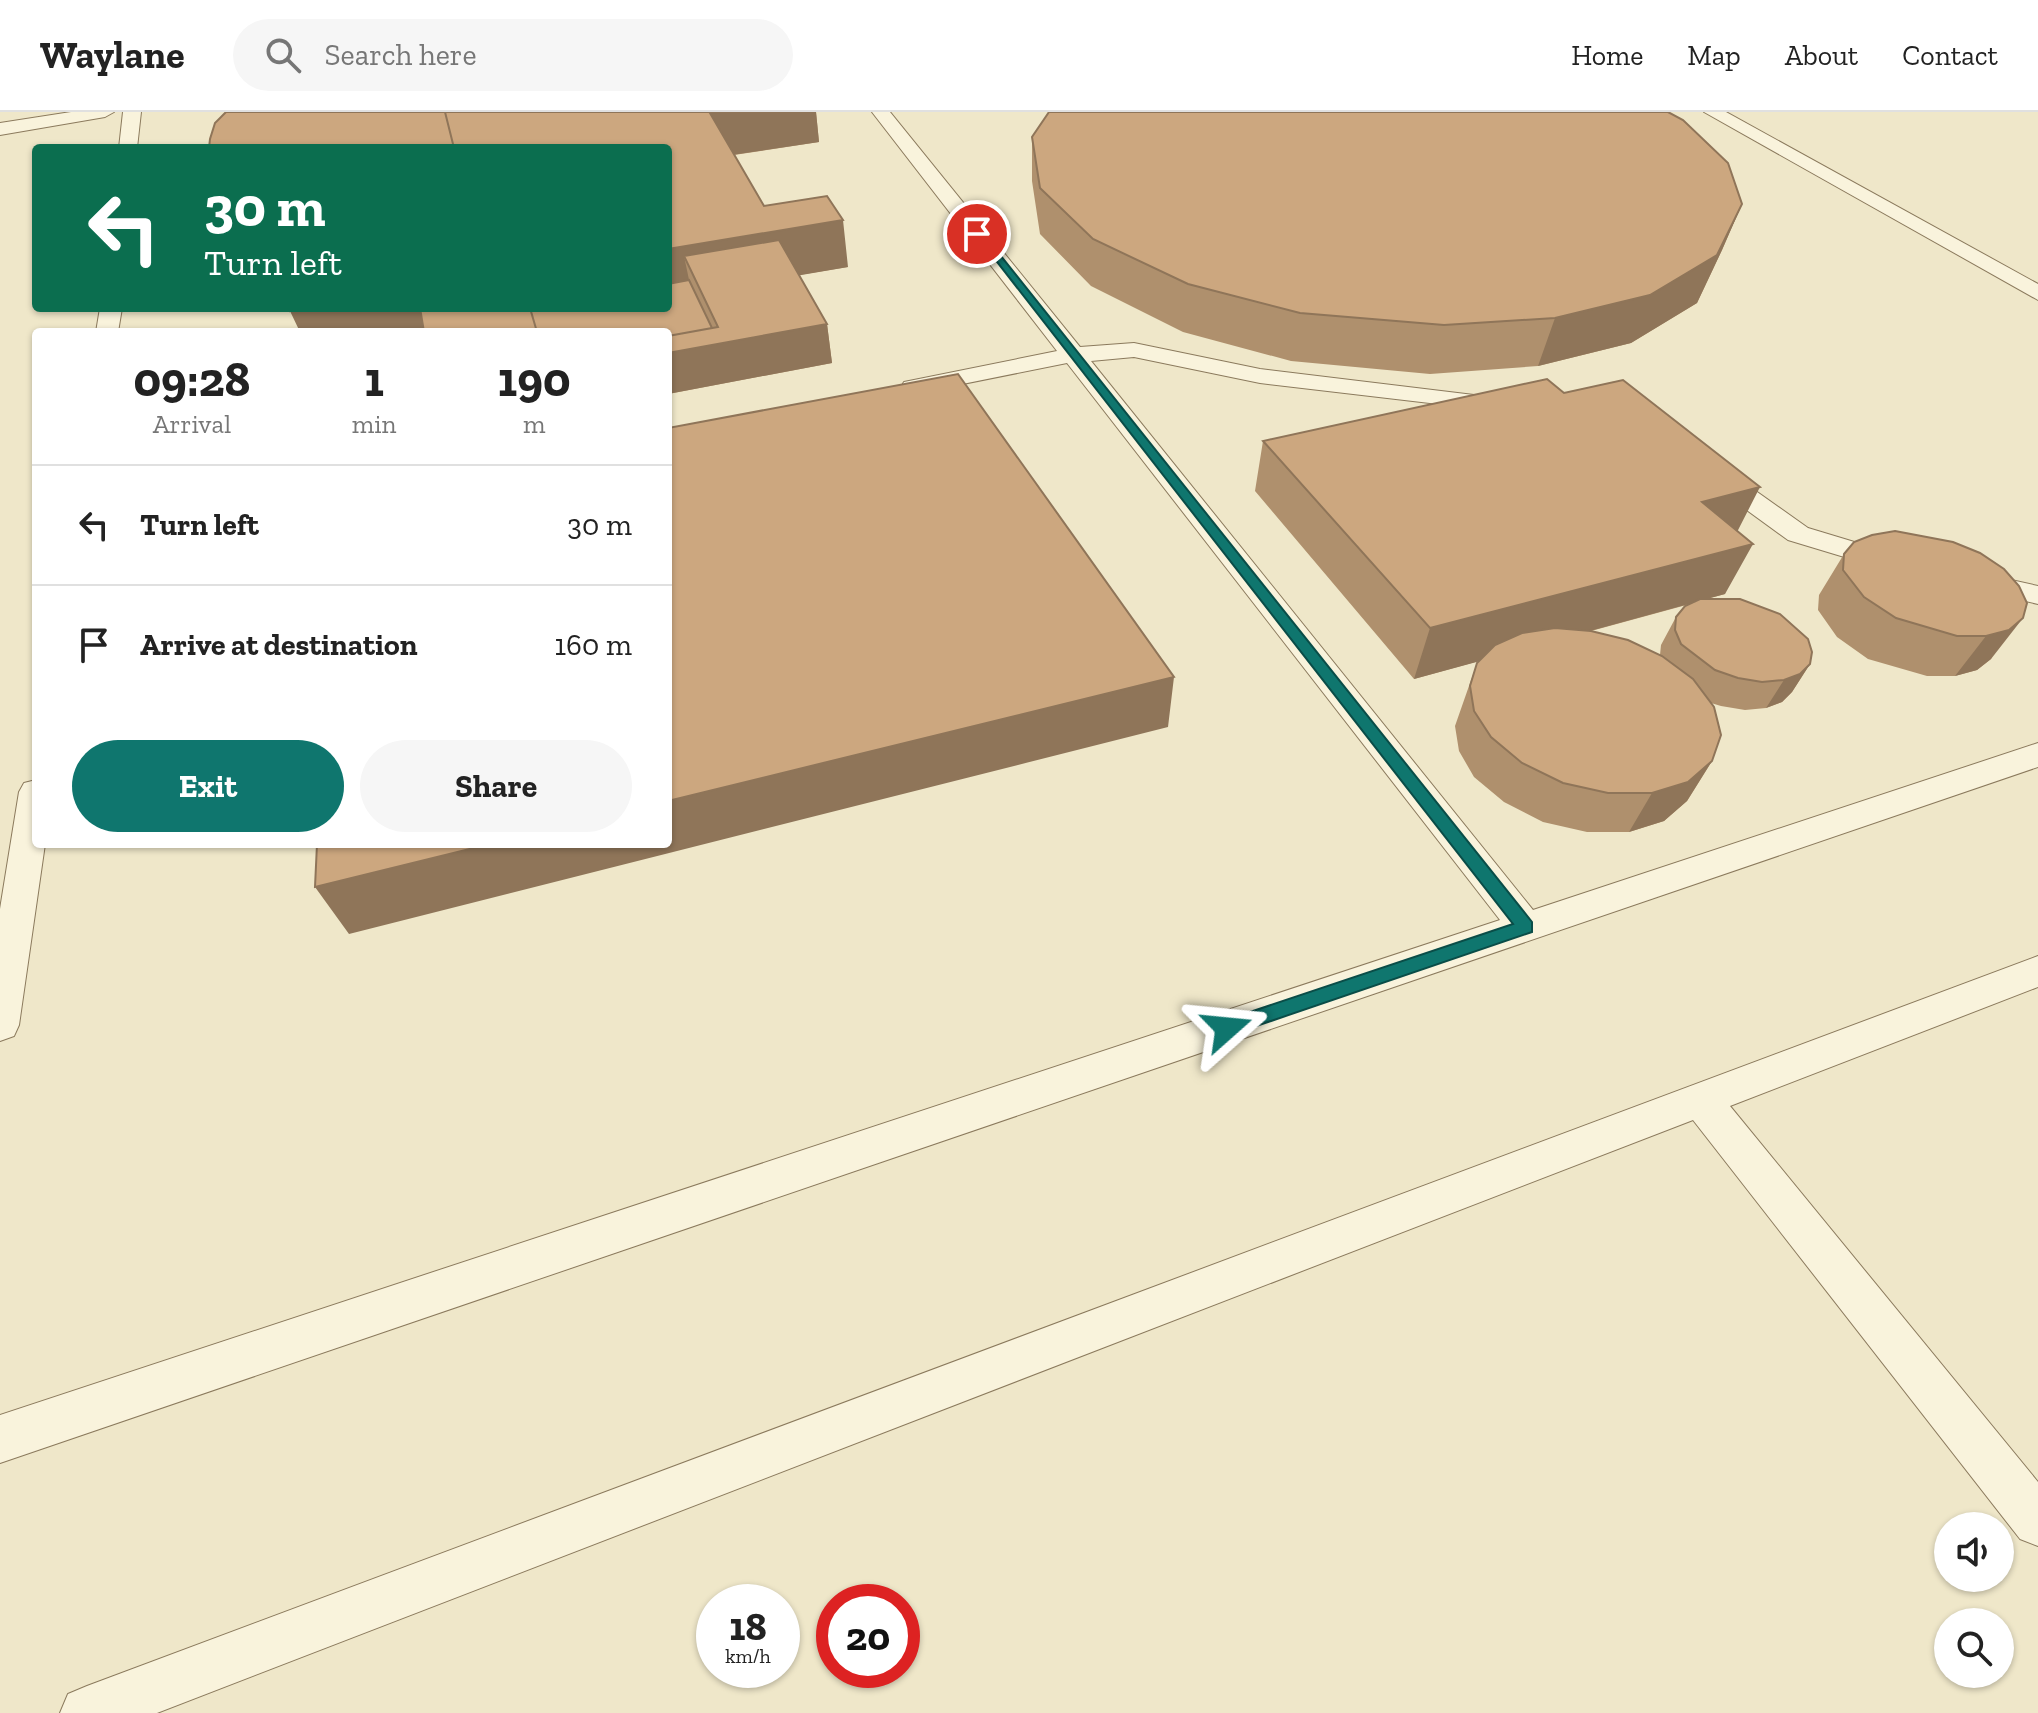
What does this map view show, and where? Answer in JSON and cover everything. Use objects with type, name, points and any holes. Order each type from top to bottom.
[{"type":"lane","points":[[0,129],[105,112]]},
{"type":"lane","points":[[128,144],[132,112]]},
{"type":"lane","points":[[881,112],[1526,927]]},
{"type":"lane","points":[[1713,112],[2038,293]]},
{"type":"lane","points":[[886,393],[1073,355],[1134,350],[1260,376],[1449,401],[1523,405]]},
{"type":"lane","points":[[1688,456],[1798,534],[1915,568]]},
{"type":"lane","points":[[1946,575],[2038,595]]},
{"type":"lane","points":[[0,1439],[2038,755]]},
{"type":"lane","points":[[0,1025],[32,818]]},
{"type":"lane","points":[[87,1713],[2038,971]]},
{"type":"lane","points":[[1701,1100],[2038,1521]]},
{"type":"building","points":[[226,112],[445,112],[453,144],[209,144],[215,123]]},
{"type":"building","points":[[445,112],[720,112],[710,113],[764,206],[827,196],[843,220],[672,248],[672,144],[453,144]]},
{"type":"building","points":[[1049,112],[1668,112],[1683,120],[1728,163],[1742,204],[1717,255],[1650,295],[1555,318],[1444,325],[1300,313],[1188,284],[1093,239],[1040,188],[1032,137]]},
{"type":"building","points":[[779,240],[827,324],[672,352],[672,335],[718,327],[684,256]]},
{"type":"building","points":[[689,280],[712,328],[672,335],[672,328],[536,328],[531,312],[672,312],[672,283]]},
{"type":"building","points":[[421,312],[531,312],[536,328],[423,328]]},
{"type":"building","points":[[958,374],[1174,677],[672,800],[672,427]]},
{"type":"building","points":[[1547,379],[1564,393],[1623,380],[1760,487],[1702,502],[1753,544],[1430,628],[1263,441]]},
{"type":"building","points":[[1895,531],[1953,542],[1980,553],[2004,569],[2019,586],[2027,603],[2023,618],[2009,630],[1986,636],[1957,636],[1896,618],[1864,597],[1843,570],[1844,554],[1854,542]]},
{"type":"building","points":[[1700,599],[1740,599],[1780,614],[1808,639],[1812,652],[1810,664],[1800,674],[1784,680],[1762,682],[1715,670],[1681,644],[1675,630],[1676,617],[1685,606]]},
{"type":"building","points":[[1555,628],[1591,631],[1628,640],[1662,656],[1693,679],[1714,707],[1721,735],[1712,761],[1688,782],[1652,793],[1608,793],[1563,783],[1522,763],[1491,737],[1474,711],[1470,686],[1477,663],[1495,645],[1522,633]]},
{"type":"building","points":[[317,848],[474,848],[315,887]]},
{"type":"route","points":[[977,234],[1526,927],[1227,1028]]}]
